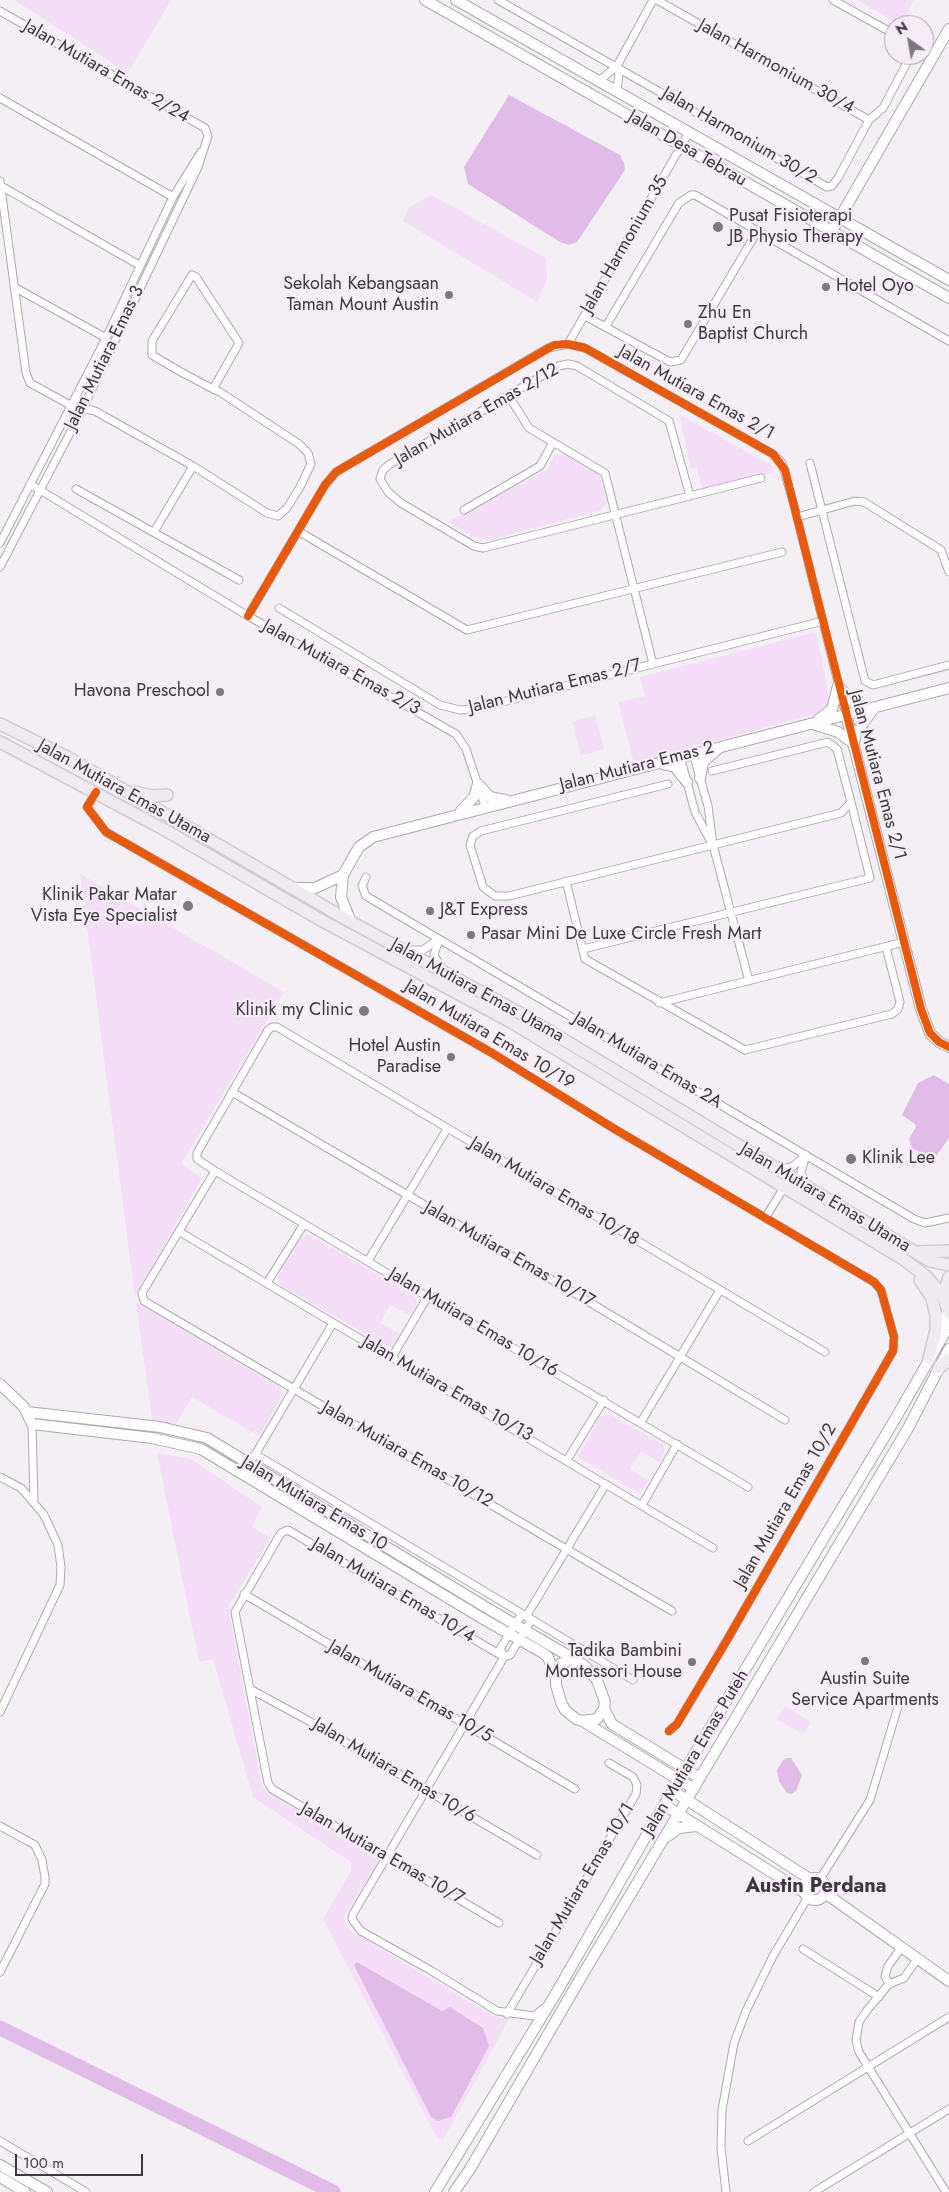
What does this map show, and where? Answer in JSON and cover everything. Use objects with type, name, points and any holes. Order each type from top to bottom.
[{"type":"main road","name":"Jalan Mutiara Emas Utama","points":[[0,724],[69,758],[351,922],[518,1012],[930,1261],[949,1265]]},
{"type":"main road","name":"Jalan Mutiara Emas Utama","points":[[0,742],[165,830],[316,918],[511,1022],[785,1186],[907,1263],[927,1277],[943,1296]]},
{"type":"main road","points":[[120,788],[146,795],[167,795]]},
{"type":"main road","points":[[158,810],[158,817],[165,830]]},
{"type":"main road","points":[[915,1252],[949,1251]]},
{"type":"main road","points":[[907,1263],[927,1289],[934,1305],[936,1330],[929,1358]]},
{"type":"main road","points":[[948,1312],[943,1296],[949,1277]]},
{"type":"main road","points":[[939,1368],[949,1359]]},
{"type":"street","name":"Jalan Desa Tebrau","points":[[425,0],[949,298]]},
{"type":"street","name":"Jalan Desa Tebrau","points":[[456,0],[949,280]]},
{"type":"street","points":[[498,0],[617,66],[619,72],[617,91]]},
{"type":"street","points":[[599,82],[617,66],[653,0]]},
{"type":"street","name":"Jalan Harmonium 30/4","points":[[657,0],[869,120]]},
{"type":"street","points":[[833,0],[884,28]]},
{"type":"street","name":"Jalan Mutiara Emas 2/24","points":[[0,11],[205,128],[208,136]]},
{"type":"street","points":[[832,231],[949,29]]},
{"type":"street","name":"Jalan Harmonium 30/2","points":[[617,66],[827,187],[832,186],[838,178],[869,120],[883,108],[906,65]]},
{"type":"street","points":[[0,98],[173,197]]},
{"type":"street","name":"Jalan Harmonium 35","points":[[568,344],[689,132]]},
{"type":"street","name":"Jalan Mutiara Emas 3","points":[[0,567],[84,408],[198,167],[208,136]]},
{"type":"street","name":"Jalan Mutiara Emas 3","points":[[0,543],[2,533],[72,406],[106,338],[173,197],[185,174],[204,147]]},
{"type":"street","points":[[0,181],[27,378],[30,383],[72,406],[95,411],[194,466],[267,513],[278,516],[287,508],[311,464],[308,453],[299,444],[213,389],[152,355],[152,341],[192,275],[196,277],[237,338],[238,346],[213,389]]},
{"type":"street","points":[[1,186],[139,266]]},
{"type":"street","points":[[606,326],[679,204],[686,196],[695,195],[949,341]]},
{"type":"street","points":[[585,316],[670,362],[681,360],[758,230]]},
{"type":"street","points":[[14,286],[106,338]]},
{"type":"street","points":[[248,616],[325,484],[343,467],[548,348],[568,344]]},
{"type":"street","name":"Jalan Mutiara Emas 2/1","points":[[568,344],[585,348],[773,454],[785,470],[838,686],[927,1027],[934,1038],[949,1048]]},
{"type":"street","name":"Jalan Mutiara Emas 2/12","points":[[616,515],[490,548],[480,548],[401,503],[388,492],[380,479],[380,474],[386,466],[559,366],[568,364],[577,366],[669,421],[690,496]]},
{"type":"street","points":[[508,395],[529,428],[604,471],[653,664]]},
{"type":"street","points":[[464,510],[540,466],[553,442]]},
{"type":"street","points":[[810,463],[865,681],[873,685],[949,664]]},
{"type":"street","points":[[154,532],[194,466]]},
{"type":"street","points":[[616,515],[761,478]]},
{"type":"street","name":"Jalan Mutiara Emas 2/3","points":[[30,484],[248,616],[456,734],[466,749],[485,806]]},
{"type":"street","points":[[76,488],[239,580]]},
{"type":"street","points":[[797,517],[858,501],[866,503],[941,550],[949,572]]},
{"type":"street","points":[[298,531],[467,630],[635,590],[782,552]]},
{"type":"street","points":[[2,533],[14,539]]},
{"type":"street","name":"Jalan Mutiara Emas 2/7","points":[[279,608],[440,705],[454,710],[475,709],[823,621]]},
{"type":"street","points":[[812,723],[834,730],[854,744],[856,733],[874,708],[857,705],[838,686]]},
{"type":"street","points":[[812,723],[827,716],[832,709],[838,686]]},
{"type":"street","name":"Jalan Mutiara Emas 2","points":[[351,922],[341,897],[343,874],[359,847],[367,839],[508,800],[949,688]]},
{"type":"street","points":[[583,949],[870,878],[837,749],[828,742],[712,771]]},
{"type":"street","points":[[700,778],[700,768],[707,757],[731,743]]},
{"type":"street","points":[[693,753],[708,806],[713,845],[749,981]]},
{"type":"street","points":[[680,756],[695,812],[713,845]]},
{"type":"street","points":[[646,765],[662,763],[675,767],[687,782]]},
{"type":"street","points":[[478,784],[490,797],[508,800]]},
{"type":"street","points":[[456,814],[474,797],[478,784]]},
{"type":"street","points":[[668,784],[481,830],[473,836],[470,844],[483,887],[488,893],[495,896],[509,896],[841,813],[851,802]]},
{"type":"street","name":"Jalan Mutiara Emas 10/19","points":[[96,792],[87,807],[106,832],[441,1023],[879,1287]]},
{"type":"street","points":[[293,888],[315,888],[343,874]]},
{"type":"street","name":"Jalan Mutiara Emas 2A","points":[[366,877],[362,886],[366,896],[920,1222],[930,1223],[949,1218]]},
{"type":"street","points":[[566,881],[585,959],[745,1050],[892,1014],[898,1009],[900,1002],[886,947]]},
{"type":"street","points":[[401,949],[423,950],[439,939]]},
{"type":"street","points":[[439,939],[434,952],[435,959],[449,974]]},
{"type":"street","points":[[660,1003],[904,942]]},
{"type":"street","name":"Jalan Mutiara Emas 10/18","points":[[232,1092],[268,1030],[274,1027],[282,1030],[825,1352]]},
{"type":"street","name":"Jalan Mutiara Emas 10/16","points":[[232,1092],[197,1152],[197,1159],[748,1487]]},
{"type":"street","name":"Jalan Mutiara Emas 10/17","points":[[232,1092],[681,1356],[785,1420]]},
{"type":"street","points":[[368,1262],[447,1129]]},
{"type":"street","points":[[779,1170],[792,1167],[806,1155]]},
{"type":"street","points":[[806,1155],[801,1172],[806,1185]]},
{"type":"street","points":[[180,1232],[215,1171]]},
{"type":"street","points":[[765,1218],[785,1186]]},
{"type":"street","points":[[267,1283],[304,1224]]},
{"type":"street","name":"Jalan Mutiara Emas 10/13","points":[[180,1232],[568,1460],[713,1548]]},
{"type":"street","name":"Jalan Mutiara Emas 10/12","points":[[180,1232],[142,1293],[142,1299],[672,1611]]},
{"type":"street","name":"Jalan Mutiara Emas 10/2","points":[[669,1731],[678,1724],[893,1351],[894,1337],[879,1287]]},
{"type":"street","points":[[641,1422],[720,1290]]},
{"type":"street","points":[[392,1357],[428,1296]]},
{"type":"street","name":"Jalan Mutiara Emas Puteh","points":[[435,2192],[556,1995],[679,1779],[944,1334],[948,1312]]},
{"type":"street","points":[[243,1474],[333,1323]]},
{"type":"street","name":"Jalan Mutiara Emas Puteh","points":[[454,2192],[853,1522],[907,1430],[949,1349]]},
{"type":"street","points":[[0,1384],[27,1412],[32,1424],[34,1501]]},
{"type":"street","points":[[568,1460],[604,1400]]},
{"type":"street","name":"Jalan Mutiara Emas 10","points":[[27,1412],[160,1427],[207,1438],[579,1662]]},
{"type":"street","name":"Jalan Mutiara Emas 10","points":[[32,1424],[152,1438],[201,1449],[548,1658],[555,1676]]},
{"type":"street","points":[[642,1505],[677,1444]]},
{"type":"street","points":[[255,1454],[633,1680]]},
{"type":"street","points":[[256,1482],[268,1461]]},
{"type":"street","points":[[0,1477],[21,1488],[34,1501],[50,1525],[58,1545],[61,1567],[60,1585],[0,1712]]},
{"type":"street","points":[[504,1656],[500,1649],[520,1617],[527,1615],[606,1484]]},
{"type":"street","points":[[838,1514],[853,1522]]},
{"type":"street","name":"Jalan Mutiara Emas 10/4","points":[[244,1594],[281,1533],[288,1530],[504,1656]]},
{"type":"street","points":[[244,1594],[235,1614],[250,1689]]},
{"type":"street","name":"Jalan Mutiara Emas 10/5","points":[[244,1594],[575,1789]]},
{"type":"street","points":[[504,1656],[510,1655],[530,1622],[527,1615]]},
{"type":"street","points":[[504,1656],[353,1914],[354,1924],[361,1931],[497,2011],[507,2014],[534,2016],[556,1995]]},
{"type":"street","points":[[700,1778],[612,1724],[604,1709],[602,1690],[590,1669],[579,1662],[569,1660],[563,1662],[557,1668],[555,1676],[557,1694],[565,1710],[694,1789],[696,1798],[703,1810]]},
{"type":"street","name":"Jalan Mutiara Emas 10/7","points":[[250,1689],[268,1783],[276,1792],[499,1922]]},
{"type":"street","name":"Jalan Mutiara Emas 10/6","points":[[250,1689],[309,1721],[537,1855]]},
{"type":"street","points":[[726,2192],[721,2148],[722,2110],[734,2043],[746,2011],[766,1968],[807,1895],[805,1884],[815,1879],[870,1800],[900,1700]]},
{"type":"street","points":[[582,1721],[597,1719],[604,1709]]},
{"type":"street","points":[[604,1734],[612,1724]]},
{"type":"street","points":[[672,1761],[685,1759],[700,1746]]},
{"type":"street","name":"Jalan Mutiara Emas 10/1","points":[[507,2014],[636,1794],[637,1785],[633,1777],[609,1763]]},
{"type":"street","points":[[666,1771],[669,1783],[664,1805],[807,1895],[818,1899],[825,1893],[826,1887],[815,1879],[673,1791]]},
{"type":"street","points":[[0,1826],[31,1841],[42,1860],[45,1884],[0,1972]]},
{"type":"street","points":[[663,1839],[679,1828],[696,1826]]},
{"type":"street","points":[[825,1893],[949,1982]]},
{"type":"street","points":[[889,1984],[885,1976],[888,1966],[902,1947]]},
{"type":"street","points":[[803,1949],[879,1997]]},
{"type":"street","points":[[918,1958],[904,1978],[889,1984],[862,2016],[856,2034],[860,2052],[868,2067],[946,2192]]},
{"type":"street","points":[[748,2141],[949,2017]]},
{"type":"street","points":[[814,2192],[949,2109]]},
{"type":"street","points":[[0,2142],[86,2192]]},
{"type":"street","points":[[0,2164],[47,2192]]},
{"type":"street","points":[[0,2178],[25,2192]]},
{"type":"shaded area","points":[[14,0],[171,0],[128,73]]},
{"type":"shaded area","points":[[857,0],[914,0],[906,15],[884,16]]},
{"type":"shaded area","points":[[509,95],[620,155],[624,163],[625,170],[577,242],[569,245],[560,242],[468,184],[464,167]]},
{"type":"shaded area","points":[[431,195],[546,258],[547,279],[537,302],[403,221],[408,208]]},
{"type":"shaded area","points":[[679,414],[772,466],[773,473],[702,488],[697,468],[691,469]]},
{"type":"shaded area","points":[[564,453],[599,474],[607,502],[601,510],[490,540],[474,537],[448,522],[548,469],[554,456]]},
{"type":"shaded area","points":[[812,633],[817,635],[830,702],[824,711],[634,764],[618,702],[645,696],[640,677]]},
{"type":"shaded area","points":[[595,715],[604,749],[581,756],[572,722]]},
{"type":"shaded area","points":[[80,874],[284,992],[181,1164],[202,1178],[135,1297]]},
{"type":"shaded area","points":[[934,1075],[949,1084],[949,1138],[934,1159],[912,1148],[909,1139],[916,1127],[915,1124],[902,1115],[918,1083]]},
{"type":"shaded area","points":[[308,1234],[415,1297],[417,1304],[410,1315],[390,1305],[380,1323],[400,1334],[393,1345],[385,1345],[280,1285],[277,1278],[301,1238]]},
{"type":"shaded area","points":[[136,1302],[281,1388],[282,1395],[259,1436],[192,1397],[174,1427],[152,1420]]},
{"type":"shaded area","points":[[609,1414],[664,1445],[664,1452],[659,1462],[641,1451],[630,1469],[649,1481],[641,1492],[638,1493],[578,1457],[600,1417]]},
{"type":"shaded area","points":[[157,1453],[191,1459],[262,1507],[252,1527],[271,1538],[229,1605],[229,1612],[262,1786],[265,1790],[377,1860],[377,1864],[344,1918],[349,1930],[493,2016],[509,2019],[443,2140],[437,2138],[323,1919],[351,1871],[351,1862],[253,1797],[213,1659],[199,1662]]},
{"type":"shaded area","points":[[785,1706],[811,1722],[804,1734],[777,1719]]},
{"type":"shaded area","points":[[791,1758],[802,1775],[796,1791],[791,1794],[786,1792],[779,1781],[777,1770],[783,1760]]},
{"type":"shaded area","points":[[357,1962],[442,2011],[450,2007],[483,2028],[489,2046],[451,2117],[438,2121],[431,2117],[354,1965]]},
{"type":"waterway","points":[[0,2028],[333,2192]]},
{"type":"cycle path","points":[[248,616],[325,485],[336,472],[554,345],[568,344],[585,348],[773,454],[785,470],[921,1009],[930,1033],[939,1042],[949,1047]]},
{"type":"cycle path","points":[[96,792],[87,807],[106,832],[492,1053],[613,1128],[874,1282],[881,1290],[894,1337],[893,1351],[727,1640],[677,1724],[669,1731]]},
{"type":"place","name":"Pusat Fisioterapi JB Physio Therapy","points":[[718,227]]},
{"type":"place","name":"Hotel Oyo","points":[[826,287]]},
{"type":"place","name":"Sekolah Kebangsaan Taman Mount Austin","points":[[449,295]]},
{"type":"place","name":"Zhu En Baptist Church","points":[[688,324]]},
{"type":"place","name":"Havona Preschool","points":[[220,692]]},
{"type":"place","name":"Klinik Pakar Matar Vista Eye Specialist","points":[[188,906]]},
{"type":"place","name":"J&T Express","points":[[430,911]]},
{"type":"place","name":"Pasar Mini De Luxe Circle Fresh Mart","points":[[471,935]]},
{"type":"place","name":"Klinik my Clinic","points":[[364,1011]]},
{"type":"place","name":"Hotel Austin Paradise","points":[[451,1057]]},
{"type":"place","name":"Klinik Lee","points":[[851,1159]]},
{"type":"place","name":"Austin Suite Service Apartments","points":[[865,1661]]},
{"type":"place","name":"Tadika Bambini Montessori House","points":[[692,1662]]},
{"type":"district","name":"Austin Perdana","points":[[816,1887]]}]
